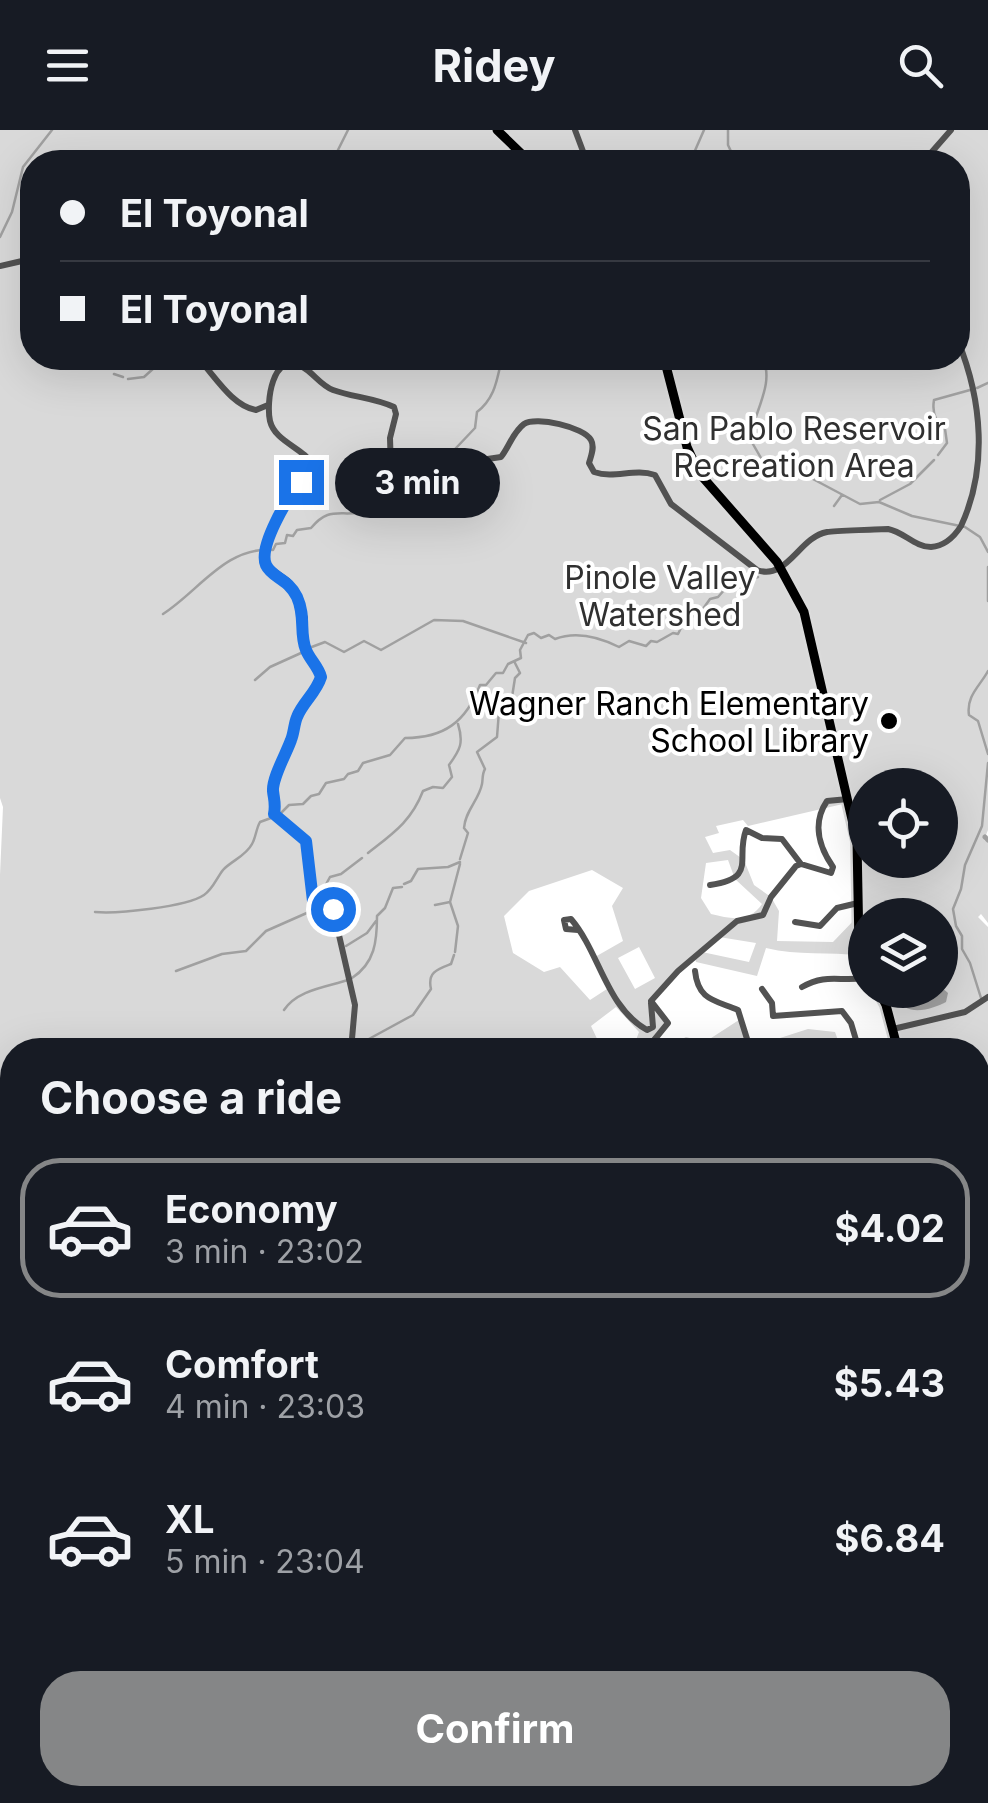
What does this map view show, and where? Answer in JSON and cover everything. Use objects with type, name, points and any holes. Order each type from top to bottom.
[{"type":"main road","points":[[497,130],[518,150]]},
{"type":"main road","points":[[667,370],[699,473],[781,567],[804,612],[848,798]]},
{"type":"main road","points":[[886,1008],[894,1038]]},
{"type":"street","points":[[934,150],[951,130]]},
{"type":"street","points":[[210,370],[233,401],[270,424],[313,465],[292,492],[265,545],[267,566],[288,581],[294,592],[304,618],[305,649],[321,677],[297,717],[280,761],[273,788],[277,804],[274,814],[306,841],[313,901],[333,909],[355,1005],[352,1038]]},
{"type":"street","points":[[270,424],[268,405],[279,370]]},
{"type":"street","points":[[303,370],[334,390],[394,406],[391,470],[384,496],[391,504],[435,474],[501,457],[518,430],[532,420],[572,428],[592,442],[589,463],[594,472],[613,476],[655,474],[671,504],[757,570],[771,573],[812,538],[825,532],[886,528],[930,547],[950,540],[977,492],[982,430],[968,370]]},
{"type":"street","points":[[250,410],[268,405]]},
{"type":"street","points":[[710,885],[730,882],[738,876],[743,864],[742,834],[746,830],[762,838],[782,839],[801,864],[831,873],[833,867],[820,844],[822,808],[831,799],[848,798]]},
{"type":"street","points":[[651,1001],[678,971],[738,922],[763,915],[771,897],[801,864]]},
{"type":"street","points":[[795,922],[820,926],[838,908],[848,906]]},
{"type":"street","points":[[578,930],[589,942],[624,1014],[646,1030],[653,1028],[655,1022],[651,1001]]},
{"type":"street","points":[[694,970],[696,984],[703,994],[738,1010],[747,1038]]},
{"type":"street","points":[[802,988],[830,976],[848,977]]},
{"type":"street","points":[[762,989],[772,1003],[773,1016],[838,1010],[846,1014],[855,1038]]},
{"type":"street","points":[[892,1030],[943,1019],[988,997]]},
{"type":"street","points":[[651,1001],[668,1023],[656,1038]]},
{"type":"green space","name":"Pinole Valley Watershed","points":[[0,130],[988,130],[988,830],[984,840],[988,842],[988,923],[981,914],[978,917],[988,927],[988,1038],[896,1038],[885,1008],[958,1008],[958,898],[858,898],[859,878],[958,878],[958,768],[848,768],[848,805],[847,800],[748,826],[743,820],[716,826],[719,833],[705,837],[713,853],[730,850],[744,860],[754,885],[771,897],[779,911],[777,941],[833,942],[848,926],[848,955],[766,948],[757,976],[696,962],[695,958],[651,1001],[668,1023],[655,1038],[637,1038],[639,1032],[616,1007],[591,1026],[597,1038],[0,1038],[3,807]],"holes":[[[728,860],[735,879],[762,904],[746,917],[711,914],[701,898],[706,863]],[[592,870],[623,888],[612,906],[623,941],[595,957],[610,987],[590,1000],[560,967],[544,972],[513,953],[504,916],[529,891]],[[719,937],[756,943],[749,962],[702,952]],[[639,947],[655,978],[635,989],[618,958]]]},
{"type":"green space","points":[[742,1018],[747,1038],[711,1038]]},
{"type":"green space","points":[[808,1029],[835,1032],[837,1038],[780,1038]]},
{"type":"waterway","points":[[36,150],[52,130]]},
{"type":"waterway","points":[[338,150],[348,130]]},
{"type":"waterway","points":[[695,150],[704,130]]},
{"type":"waterway","points":[[728,130],[730,150]]},
{"type":"waterway","points":[[0,237],[12,212],[20,179]]},
{"type":"waterway","points":[[128,379],[144,377],[152,370]]},
{"type":"waterway","points":[[390,500],[406,482],[438,467],[475,428],[477,412],[492,394],[499,370]]},
{"type":"waterway","points":[[766,370],[765,388],[750,439],[765,465],[811,478],[860,504],[879,502],[912,516],[965,527],[980,537],[988,552]]},
{"type":"waterway","points":[[114,374],[123,377]]},
{"type":"waterway","points":[[977,388],[988,383]]},
{"type":"waterway","points":[[938,455],[947,443],[945,429],[935,416],[934,400],[970,390]]},
{"type":"waterway","points":[[880,500],[910,484],[934,460]]},
{"type":"waterway","points":[[834,506],[842,495]]},
{"type":"waterway","points":[[163,614],[227,562],[256,551],[273,550],[276,544],[285,543],[287,535],[311,528],[328,515],[358,513],[363,507],[374,505]]},
{"type":"waterway","points":[[988,567],[988,601]]},
{"type":"waterway","points":[[280,814],[289,805],[303,804],[319,794],[326,783],[358,771],[363,763],[390,755],[405,738],[431,735],[452,725],[468,709],[480,685],[486,685],[496,673],[503,673],[508,664],[521,658],[520,650],[528,635],[549,635],[555,639],[579,635],[619,647],[629,641],[646,646],[678,634],[685,620],[700,613],[710,599],[726,588],[758,577]]},
{"type":"waterway","points":[[309,648],[325,642],[344,652],[364,641],[381,650],[434,620],[463,621],[526,643]]},
{"type":"waterway","points":[[255,680],[270,667],[301,653]]},
{"type":"waterway","points":[[460,859],[468,833],[465,822],[485,769],[477,752],[497,737],[499,711],[506,713],[517,702],[512,697],[515,678],[520,673],[515,663]]},
{"type":"waterway","points":[[988,671],[969,708],[969,715],[978,721],[988,754]]},
{"type":"waterway","points":[[368,853],[407,819],[423,791],[443,788],[452,777],[449,765],[461,741],[458,724]]},
{"type":"waterway","points":[[981,998],[962,949],[953,909],[965,865],[982,826],[988,763]]},
{"type":"waterway","points":[[95,912],[151,909],[204,895],[223,870],[249,848],[260,822],[271,818]]},
{"type":"waterway","points":[[985,837],[988,840]]},
{"type":"waterway","points":[[318,899],[330,877],[341,874],[362,858]]},
{"type":"waterway","points":[[404,884],[411,881],[418,869],[460,862]]},
{"type":"waterway","points":[[455,952],[458,926],[450,902],[460,864]]},
{"type":"waterway","points":[[352,978],[366,966],[373,951],[377,916],[393,888],[402,887]]},
{"type":"waterway","points":[[435,905],[450,902]]},
{"type":"waterway","points":[[176,971],[222,954],[246,951],[266,931],[309,912],[312,907]]},
{"type":"waterway","points":[[346,946],[367,933],[376,921]]},
{"type":"waterway","points":[[371,1038],[413,1015],[431,989],[432,975],[451,964],[454,955]]},
{"type":"waterway","points":[[284,1010],[304,994],[348,980]]},
{"type":"place","name":"Wagner Ranch Elementary School Library","points":[[889,721]]},
{"type":"route","points":[[301,482],[267,540],[264,558],[270,571],[288,581],[302,608],[305,649],[321,677],[297,717],[290,743],[282,755],[273,788],[277,804],[274,814],[308,844],[313,901],[333,909]]},
{"type":"park label","name":"San Pablo Reservoir Recreation Area","points":[[794,446]]}]
